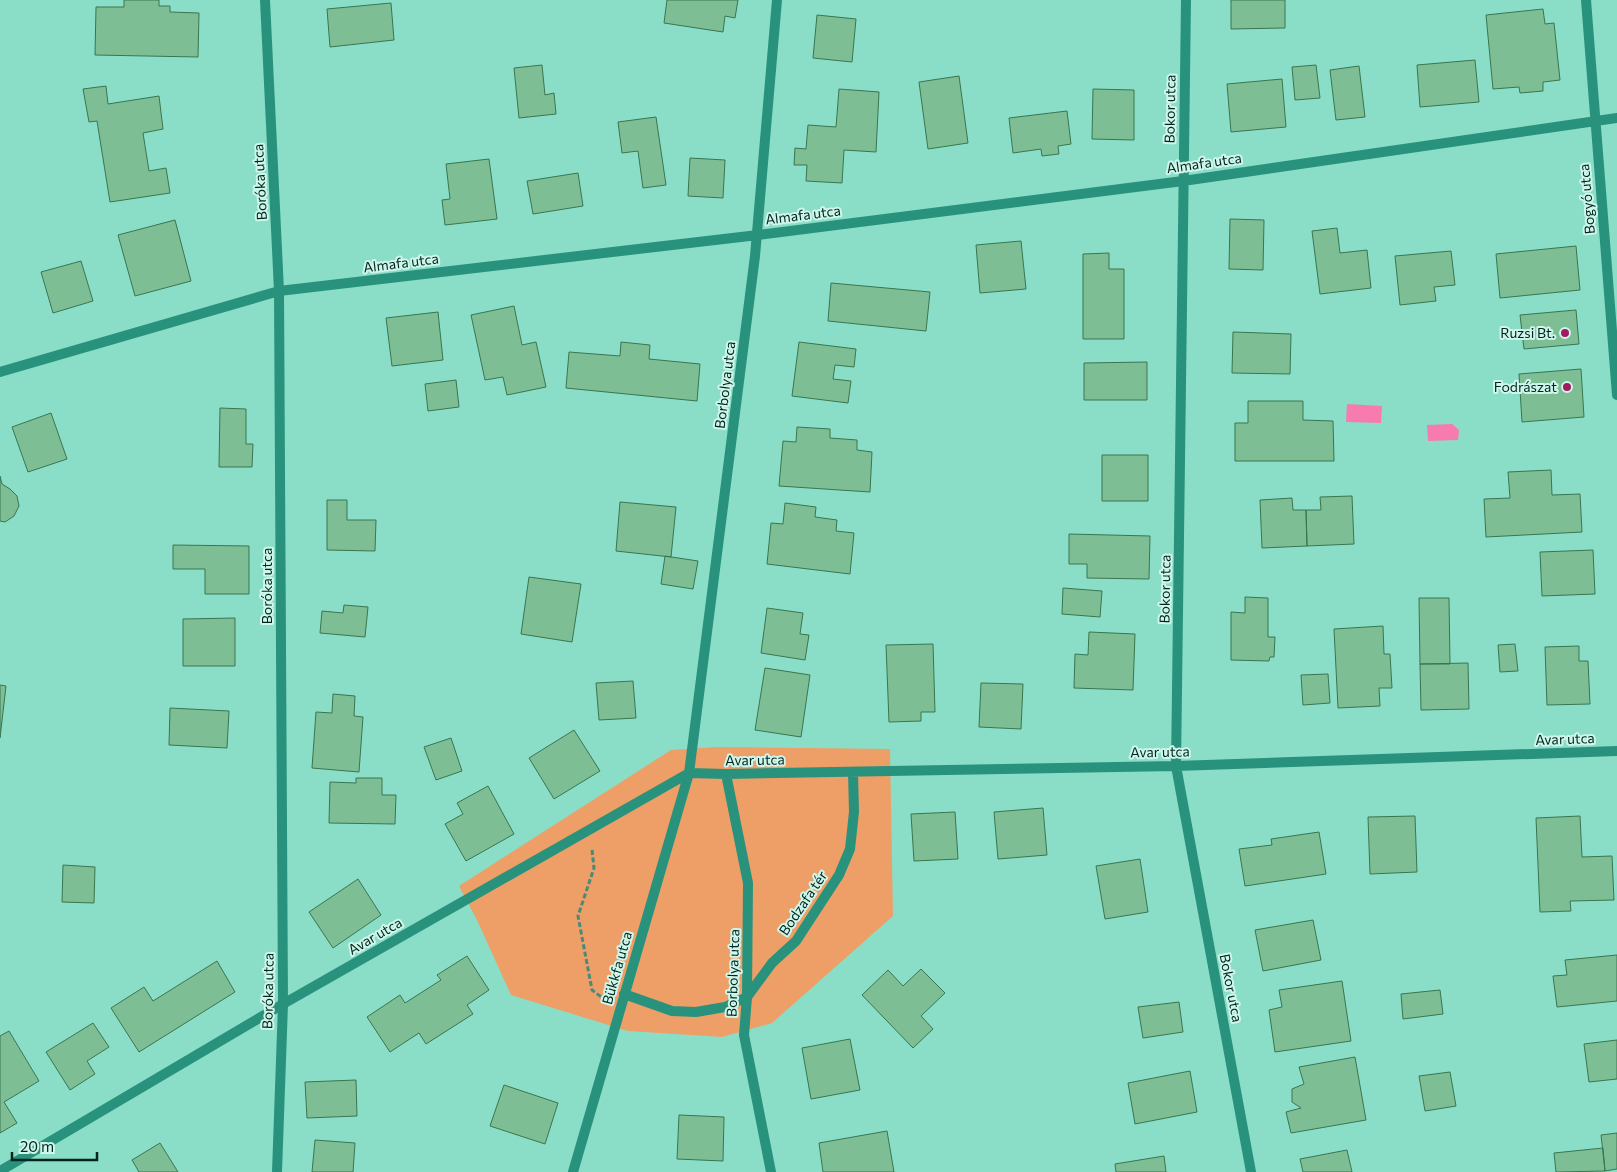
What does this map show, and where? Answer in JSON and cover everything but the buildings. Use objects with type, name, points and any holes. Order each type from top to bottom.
[{"type":"street","name":"Boróka utca","points":[[265,0],[279,291],[283,1004],[277,1172]]},
{"type":"street","name":"Borbolya utca","points":[[689,773],[758,234],[777,0]]},
{"type":"street","name":"Bokor utca","points":[[1186,0],[1176,766],[1252,1172]]},
{"type":"street","name":"Bogyó utca","points":[[1586,0],[1617,395]]},
{"type":"street","name":"Almafa utca","points":[[0,372],[279,291],[1183,181],[1617,118]]},
{"type":"street","name":"Avar utca","points":[[0,1171],[283,1004],[689,773],[726,774],[1176,766],[1617,751]]},
{"type":"street","name":"Bodzafa tér","points":[[624,994],[672,1011],[696,1012],[725,1008],[747,996],[772,963],[796,941],[839,875],[850,849],[854,812],[853,772]]},
{"type":"street","name":"Bükkfa utca","points":[[573,1172],[689,773]]},
{"type":"street","name":"Borbolya utca","points":[[726,774],[748,883],[747,996],[744,1035],[771,1172]]},
{"type":"path","points":[[590,830],[594,868],[578,916],[592,990],[619,1011]]},
{"type":"shaded area","points":[[1347,404],[1382,406],[1381,423],[1346,422]]},
{"type":"shaded area","points":[[1452,424],[1459,430],[1458,440],[1428,441],[1427,425]]},
{"type":"shaded area","points":[[717,747],[890,749],[893,916],[772,1023],[722,1037],[628,1031],[511,995],[477,920],[459,886],[671,750]]},
{"type":"place","name":"Ruzsi Bt.","points":[[1565,333]]},
{"type":"place","name":"Fodrászat","points":[[1567,387]]}]
